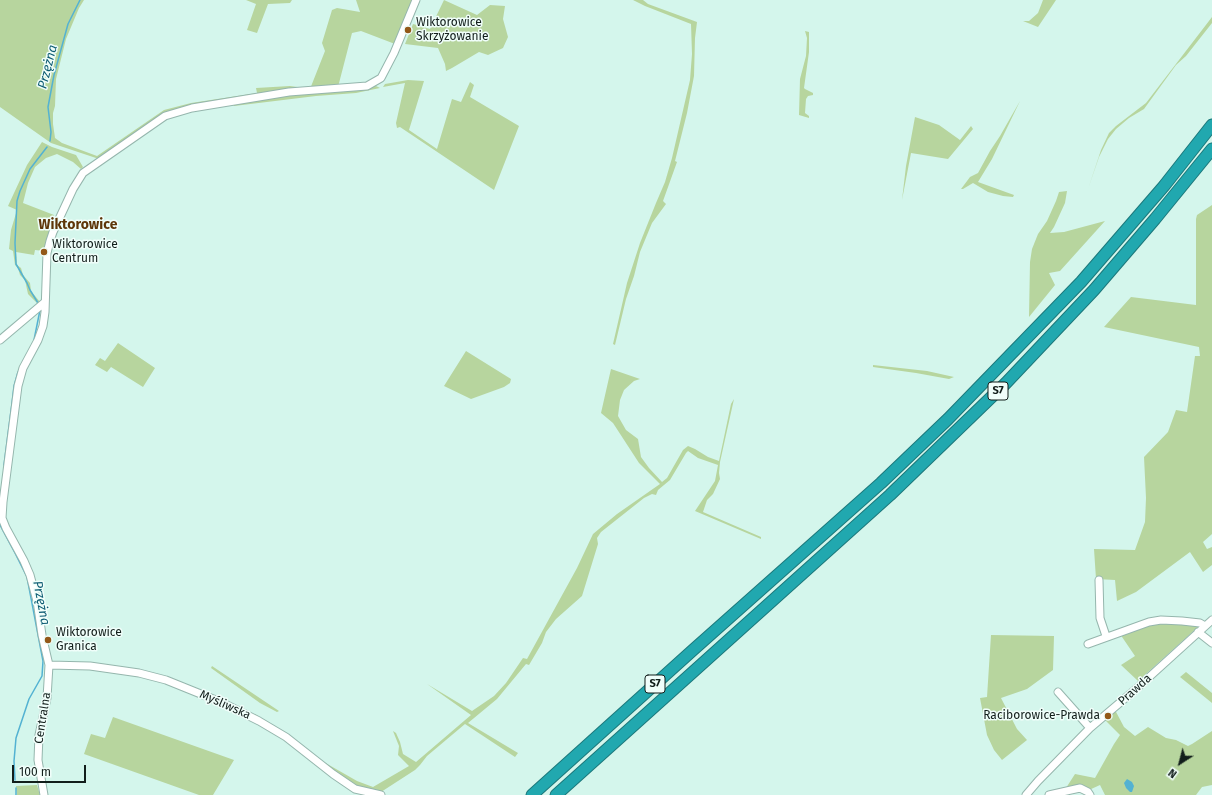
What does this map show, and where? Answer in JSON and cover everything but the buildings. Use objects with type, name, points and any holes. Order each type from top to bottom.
[{"type":"highway","name":"S7","points":[[532,795],[881,483],[948,419],[1081,282],[1176,172],[1212,125]]},
{"type":"highway","name":"S7","points":[[556,795],[890,495],[1006,383],[1094,290],[1156,219],[1212,149]]},
{"type":"street","name":"Centralna","points":[[44,795],[38,760],[39,735],[47,698],[49,665],[42,635],[37,601],[30,575],[2,518],[18,386],[23,368],[38,340],[43,326],[46,266],[50,241],[73,189],[84,172],[165,116],[178,111],[289,92],[366,86],[376,82],[381,78],[392,59],[416,0]]},
{"type":"street","points":[[0,340],[45,302]]},
{"type":"street","points":[[1099,580],[1100,618],[1106,636]]},
{"type":"street","points":[[1088,644],[1106,636],[1149,622],[1161,620],[1193,622],[1206,626]]},
{"type":"street","name":"Prawda","points":[[1026,795],[1090,728],[1136,689],[1212,620]]},
{"type":"street","points":[[1198,632],[1212,643]]},
{"type":"street","name":"Myśliwska","points":[[49,665],[90,666],[139,673],[166,680],[223,703],[259,721],[286,737],[333,774],[355,789],[381,795]]},
{"type":"street","points":[[1058,692],[1090,728]]},
{"type":"street","points":[[1050,795],[1080,788],[1088,792],[1090,795]]},
{"type":"green space","points":[[0,0],[84,0],[66,39],[56,79],[53,124],[55,138],[62,143],[97,156],[164,110],[191,103],[257,93],[256,88],[290,86],[305,88],[177,109],[165,113],[99,159],[51,143],[0,107]]},
{"type":"green space","points":[[246,0],[292,0],[290,3],[268,4],[257,33],[247,30],[256,4]]},
{"type":"green space","points":[[356,0],[413,0],[395,44],[361,31],[352,33],[338,87],[310,89],[325,51],[322,43],[332,10],[337,8],[360,12]]},
{"type":"green space","points":[[444,0],[477,15],[490,5],[505,6],[503,19],[508,37],[503,48],[488,55],[479,52],[446,71],[445,64],[438,48],[405,44],[413,24],[430,29]]},
{"type":"green space","points":[[633,0],[643,0],[648,4],[697,22],[694,76],[687,113],[675,161],[677,162],[663,201],[666,204],[652,223],[640,252],[626,299],[615,345],[613,344],[627,283],[640,243],[665,182],[672,158],[690,80],[692,54],[691,24]]},
{"type":"green space","points":[[1043,0],[1056,0],[1038,27],[1023,21],[1029,21],[1038,13]]},
{"type":"green space","points":[[1212,17],[1212,23],[1186,56],[1176,65],[1144,109],[1129,118],[1116,129],[1108,139],[1099,157],[1088,189],[1101,150],[1109,133],[1146,103]]},
{"type":"green space","points":[[805,31],[809,32],[809,52],[804,88],[813,93],[813,95],[808,96],[806,99],[805,113],[809,116],[809,118],[799,115],[800,79],[806,56],[807,38]]},
{"type":"green space","points":[[408,80],[424,81],[409,130],[437,149],[452,99],[461,102],[470,82],[474,85],[470,97],[519,126],[494,190],[400,127],[397,128],[396,123],[405,83],[383,87],[385,84]]},
{"type":"green space","points":[[376,86],[380,88],[356,93],[316,96],[234,106],[233,104],[294,94],[356,90]]},
{"type":"green space","points":[[1020,101],[992,159],[978,182],[1014,195],[1013,197],[988,192],[973,183],[961,189],[970,177],[978,173]]},
{"type":"green space","points":[[915,117],[939,125],[960,140],[971,126],[973,129],[948,159],[911,153],[902,200],[906,166]]},
{"type":"green space","points":[[42,142],[76,155],[83,167],[81,169],[73,162],[57,154],[46,158],[35,167],[28,183],[23,203],[54,215],[44,251],[35,250],[34,255],[16,252],[17,265],[21,268],[23,275],[30,283],[31,291],[40,302],[38,304],[28,294],[25,280],[20,275],[18,268],[15,265],[13,251],[9,249],[11,230],[17,210],[8,206],[27,165]]},
{"type":"green space","points":[[1067,191],[1065,203],[1050,233],[1064,232],[1105,221],[1060,271],[1049,273],[1055,285],[1029,317],[1030,262],[1032,249],[1038,234],[1047,221],[1059,192]]},
{"type":"green space","points":[[1212,205],[1212,534],[1203,542],[1207,549],[1212,547],[1212,565],[1203,572],[1190,552],[1136,592],[1117,601],[1115,580],[1096,579],[1094,549],[1135,550],[1145,522],[1146,498],[1144,457],[1168,432],[1176,410],[1187,412],[1195,356],[1200,356],[1199,347],[1104,327],[1131,297],[1196,305],[1196,219],[1197,215]]},
{"type":"green space","points":[[118,343],[155,368],[143,387],[111,367],[107,372],[95,365],[100,358],[105,361]]},
{"type":"green space","points":[[466,351],[511,379],[510,383],[504,387],[471,399],[444,386]]},
{"type":"green space","points":[[873,365],[927,371],[954,377],[949,379],[873,367]]},
{"type":"green space","points":[[611,369],[640,379],[634,381],[624,390],[620,400],[618,416],[626,430],[638,439],[641,457],[662,482],[667,478],[683,450],[688,446],[719,461],[731,404],[734,399],[720,462],[720,479],[713,494],[707,500],[703,512],[761,537],[761,539],[695,511],[715,481],[718,465],[698,458],[688,451],[670,480],[658,490],[656,495],[652,494],[644,498],[601,532],[597,538],[598,544],[582,596],[556,619],[546,632],[542,643],[529,665],[526,664],[497,699],[468,723],[518,753],[515,757],[465,724],[427,756],[415,770],[381,792],[356,785],[253,717],[255,714],[300,744],[322,761],[357,781],[373,787],[409,766],[398,755],[399,746],[393,731],[396,733],[400,742],[403,754],[416,762],[471,715],[427,684],[472,711],[494,696],[506,683],[523,658],[527,659],[577,568],[593,534],[617,514],[660,484],[639,463],[613,423],[601,413]]},
{"type":"green space","points":[[1164,621],[1195,624],[1198,627],[1138,681],[1121,665],[1135,656],[1120,634]]},
{"type":"green space","points":[[991,635],[1054,636],[1053,670],[1027,689],[1001,698],[1017,729],[1027,740],[1002,760],[994,750],[987,735],[980,698],[987,697]]},
{"type":"green space","points":[[212,666],[279,711],[277,712],[260,703],[211,668]]},
{"type":"green space","points":[[1186,672],[1212,693],[1212,703],[1180,677]]},
{"type":"green space","points":[[1115,710],[1124,727],[1135,736],[1148,727],[1166,738],[1176,740],[1188,746],[1212,731],[1212,785],[1202,787],[1196,795],[1105,795],[1100,785],[1089,790],[1066,788],[1075,774],[1095,778],[1120,735],[1104,719]]},
{"type":"green space","points":[[113,717],[234,760],[213,795],[199,795],[84,754],[91,734],[105,738]]},
{"type":"green space","points":[[37,785],[40,795],[17,795],[16,786]]},
{"type":"water","points":[[1127,779],[1132,782],[1134,786],[1132,792],[1126,788],[1124,783]]},
{"type":"waterway","name":"Przężna","points":[[50,141],[51,132],[48,107],[54,75],[68,24],[80,0]]},
{"type":"waterway","name":"Przężna","points":[[38,303],[16,264],[15,243],[17,201],[30,169],[47,147]]},
{"type":"waterway","name":"Przężna","points":[[34,340],[40,310]]},
{"type":"waterway","name":"Przężna","points":[[4,465],[14,386],[18,372]]},
{"type":"waterway","name":"Przężna","points":[[0,525],[27,577],[43,661],[42,676],[29,699],[16,738],[14,761],[15,780]]},
{"type":"waterway","name":"Przężna","points":[[16,788],[16,795]]},
{"type":"place","name":"Wiktorowice Skrzyżowanie","points":[[408,30]]},
{"type":"place","name":"Wiktorowice Centrum","points":[[44,252]]},
{"type":"place","name":"Wiktorowice Granica","points":[[48,640]]},
{"type":"place","name":"Raciborowice-Prawda","points":[[1108,716]]},
{"type":"district","name":"Wiktorowice","points":[[78,225]]}]
